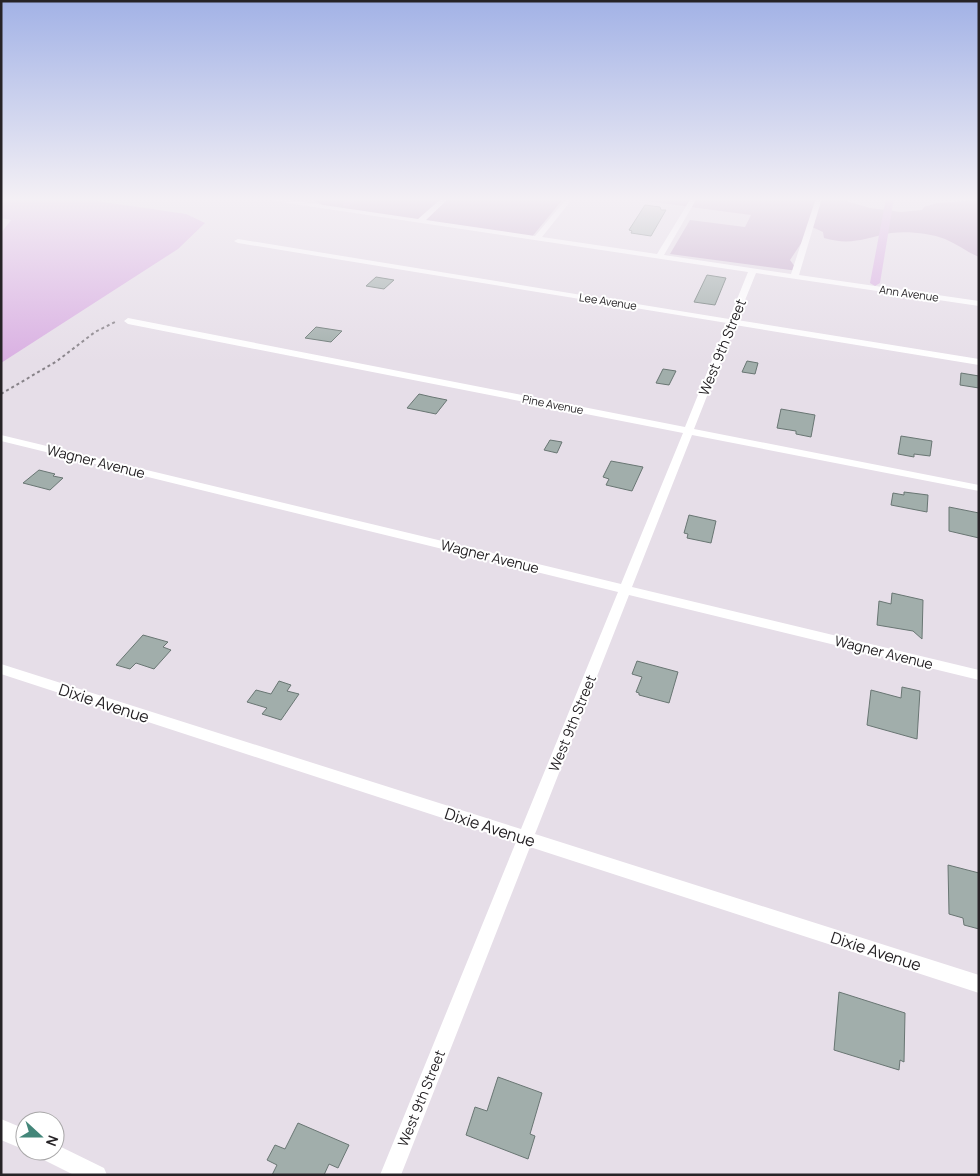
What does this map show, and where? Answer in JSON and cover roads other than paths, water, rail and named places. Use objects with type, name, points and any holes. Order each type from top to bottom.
[{"type":"street","name":"Lee Avenue","points":[[310,253],[979,362]]},
{"type":"street","name":"Ann Avenue","points":[[631,253],[979,304]]},
{"type":"street","points":[[659,257],[661,253]]},
{"type":"street","points":[[794,277],[802,253]]},
{"type":"street","name":"West 9th Street","points":[[390,1175],[753,270]]},
{"type":"street","name":"Pine Avenue","points":[[128,321],[979,488]]},
{"type":"street","name":"Wagner Avenue","points":[[1,438],[979,675]]},
{"type":"street","name":"Dixie Avenue","points":[[1,670],[979,984]]},
{"type":"street","points":[[1,1129],[15,1135]]},
{"type":"street","points":[[65,1160],[97,1175]]},
{"type":"waterway","points":[[875,283],[880,253]]}]
